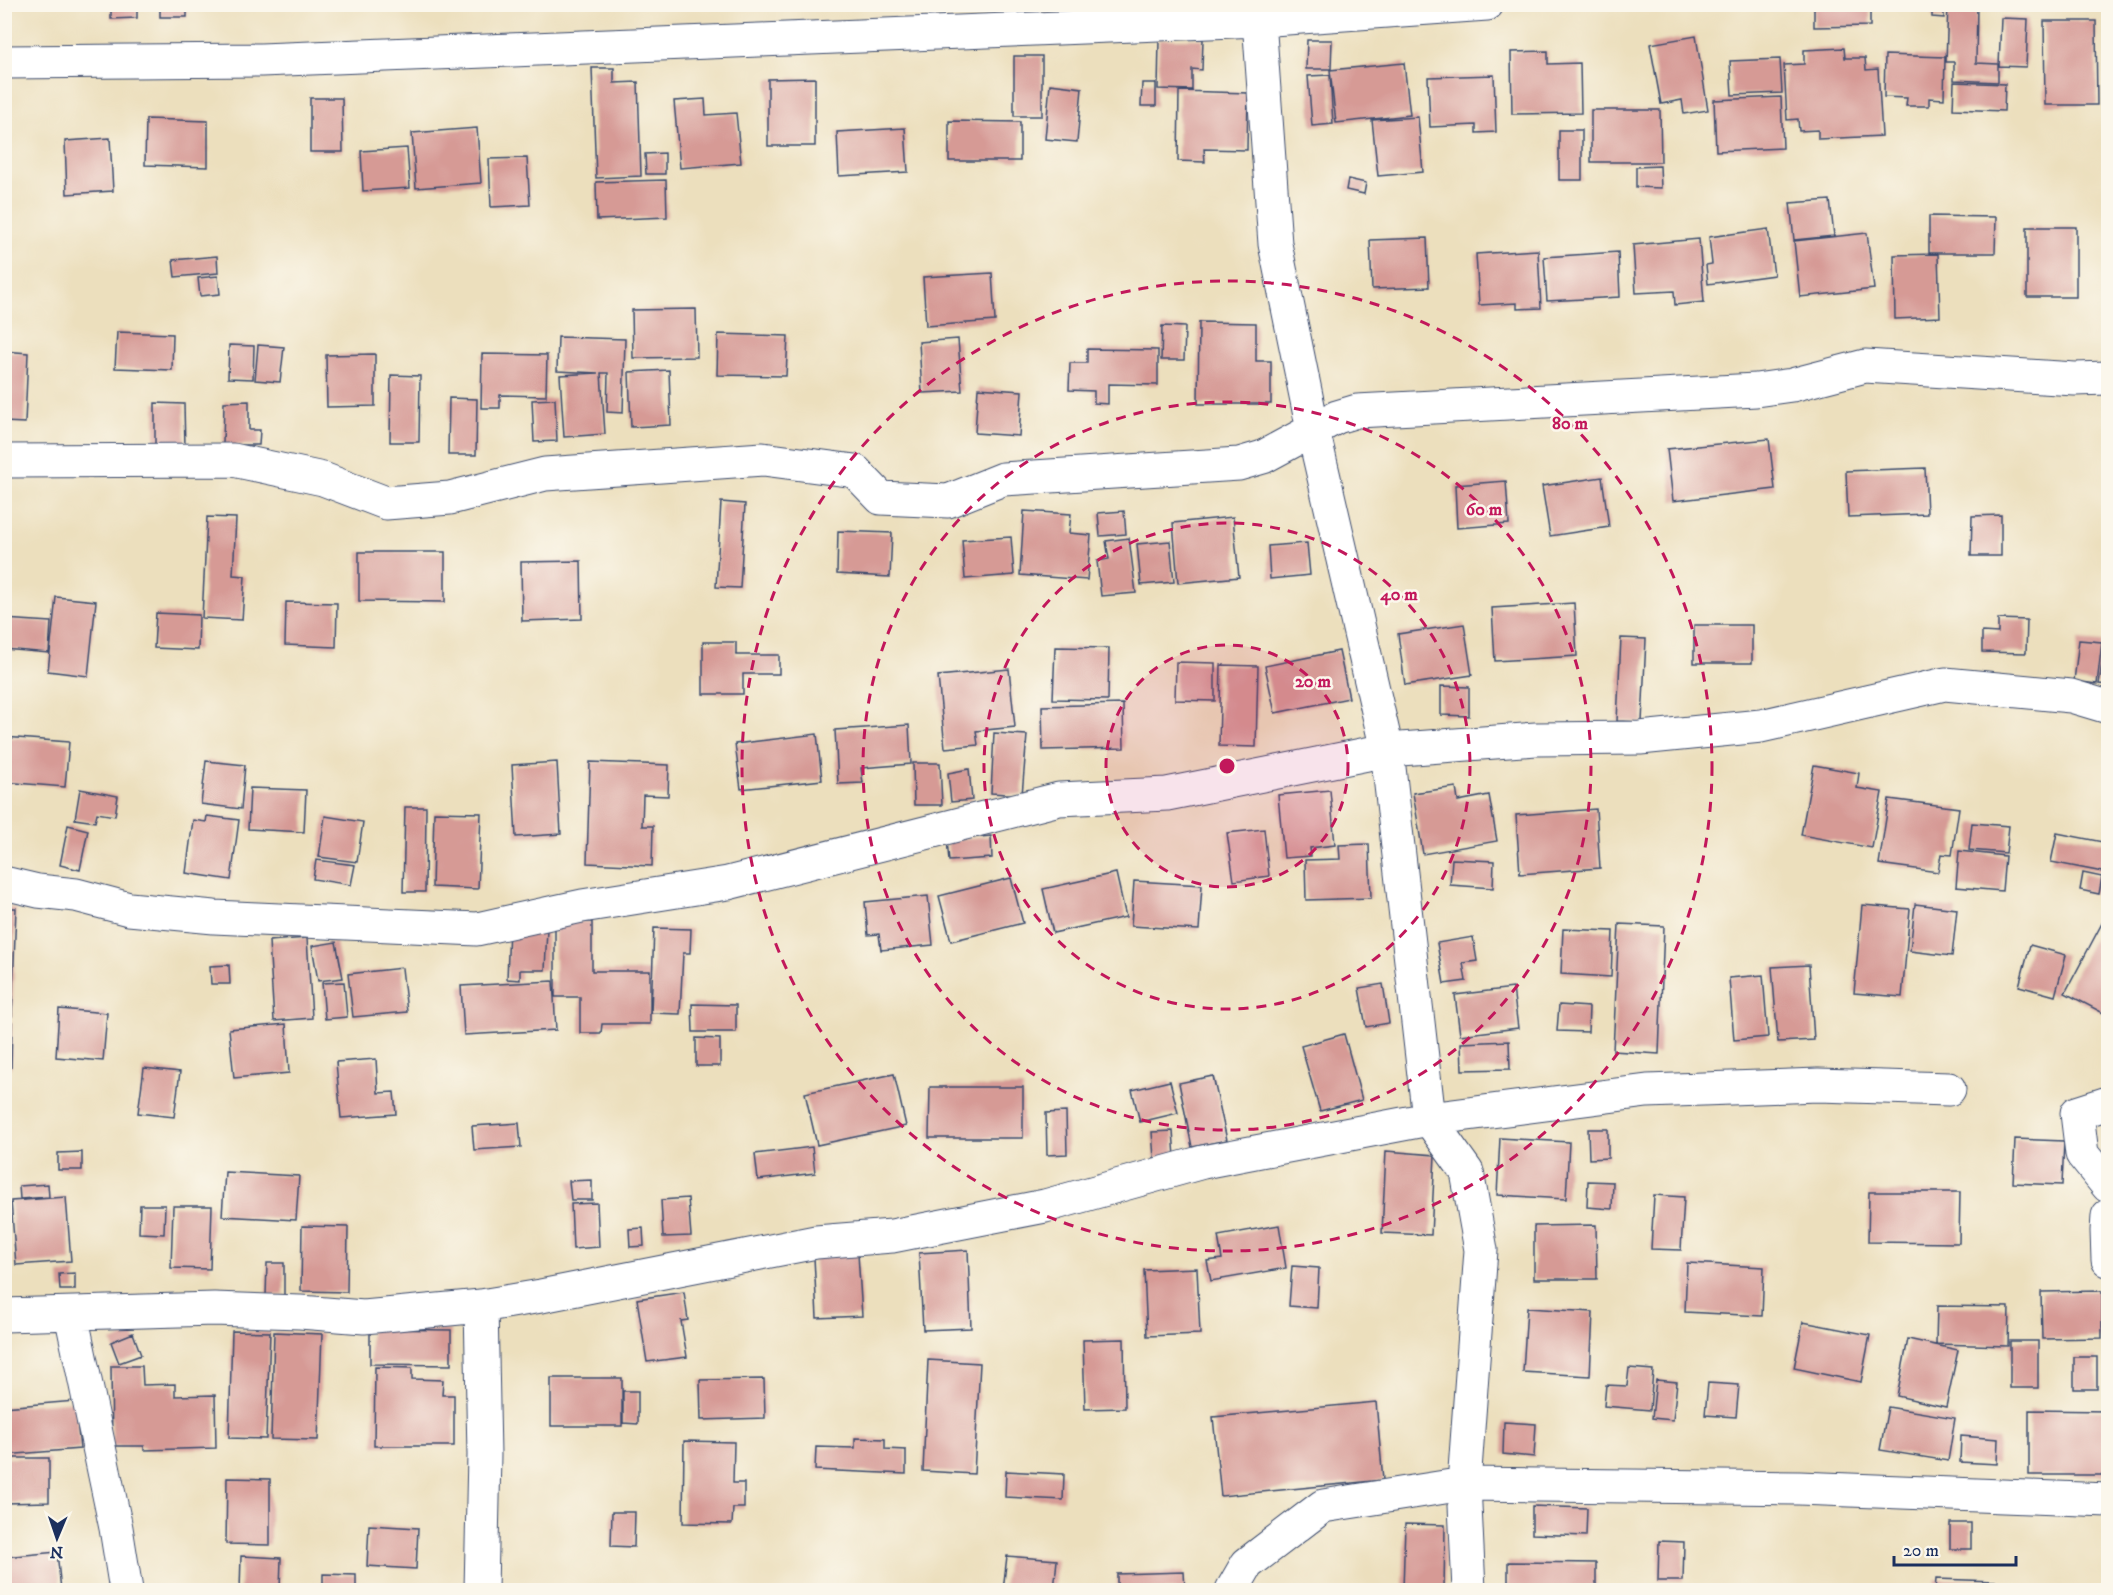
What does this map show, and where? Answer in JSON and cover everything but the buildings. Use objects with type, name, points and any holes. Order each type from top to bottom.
[{"type":"street","points":[[4,62],[261,60],[1256,12],[1487,4]]},
{"type":"street","points":[[1256,12],[1275,244],[1313,430],[1387,750],[1429,1119],[1467,1172],[1481,1250],[1464,1484],[1469,1590]]},
{"type":"street","points":[[4,461],[233,460],[323,479],[386,503],[450,498],[545,474],[763,459],[855,471],[882,498],[948,501],[1003,479],[1239,464],[1263,458],[1337,417],[1357,411],[1756,390],[1792,385],[1865,366],[2075,379],[2109,378]]},
{"type":"street","points":[[4,883],[38,891],[76,895],[129,909],[214,917],[477,928],[582,906],[728,883],[1059,799],[1167,794],[1387,750],[1536,739],[1640,738],[1761,726],[1945,684],[2072,696],[2109,707]]},
{"type":"street","points":[[4,1315],[214,1309],[364,1317],[481,1306],[816,1242],[904,1234],[1045,1206],[1203,1162],[1429,1119],[1647,1092],[1818,1085],[1949,1089]]},
{"type":"street","points":[[2109,1103],[2077,1113],[2082,1154],[2109,1186]]},
{"type":"street","points":[[2109,1216],[2107,1231],[2109,1260]]},
{"type":"street","points":[[481,1306],[484,1455],[481,1590]]},
{"type":"street","points":[[71,1314],[116,1528],[126,1590]]},
{"type":"street","points":[[1232,1590],[1247,1564],[1323,1506],[1464,1484],[1799,1488],[2109,1500]]}]
